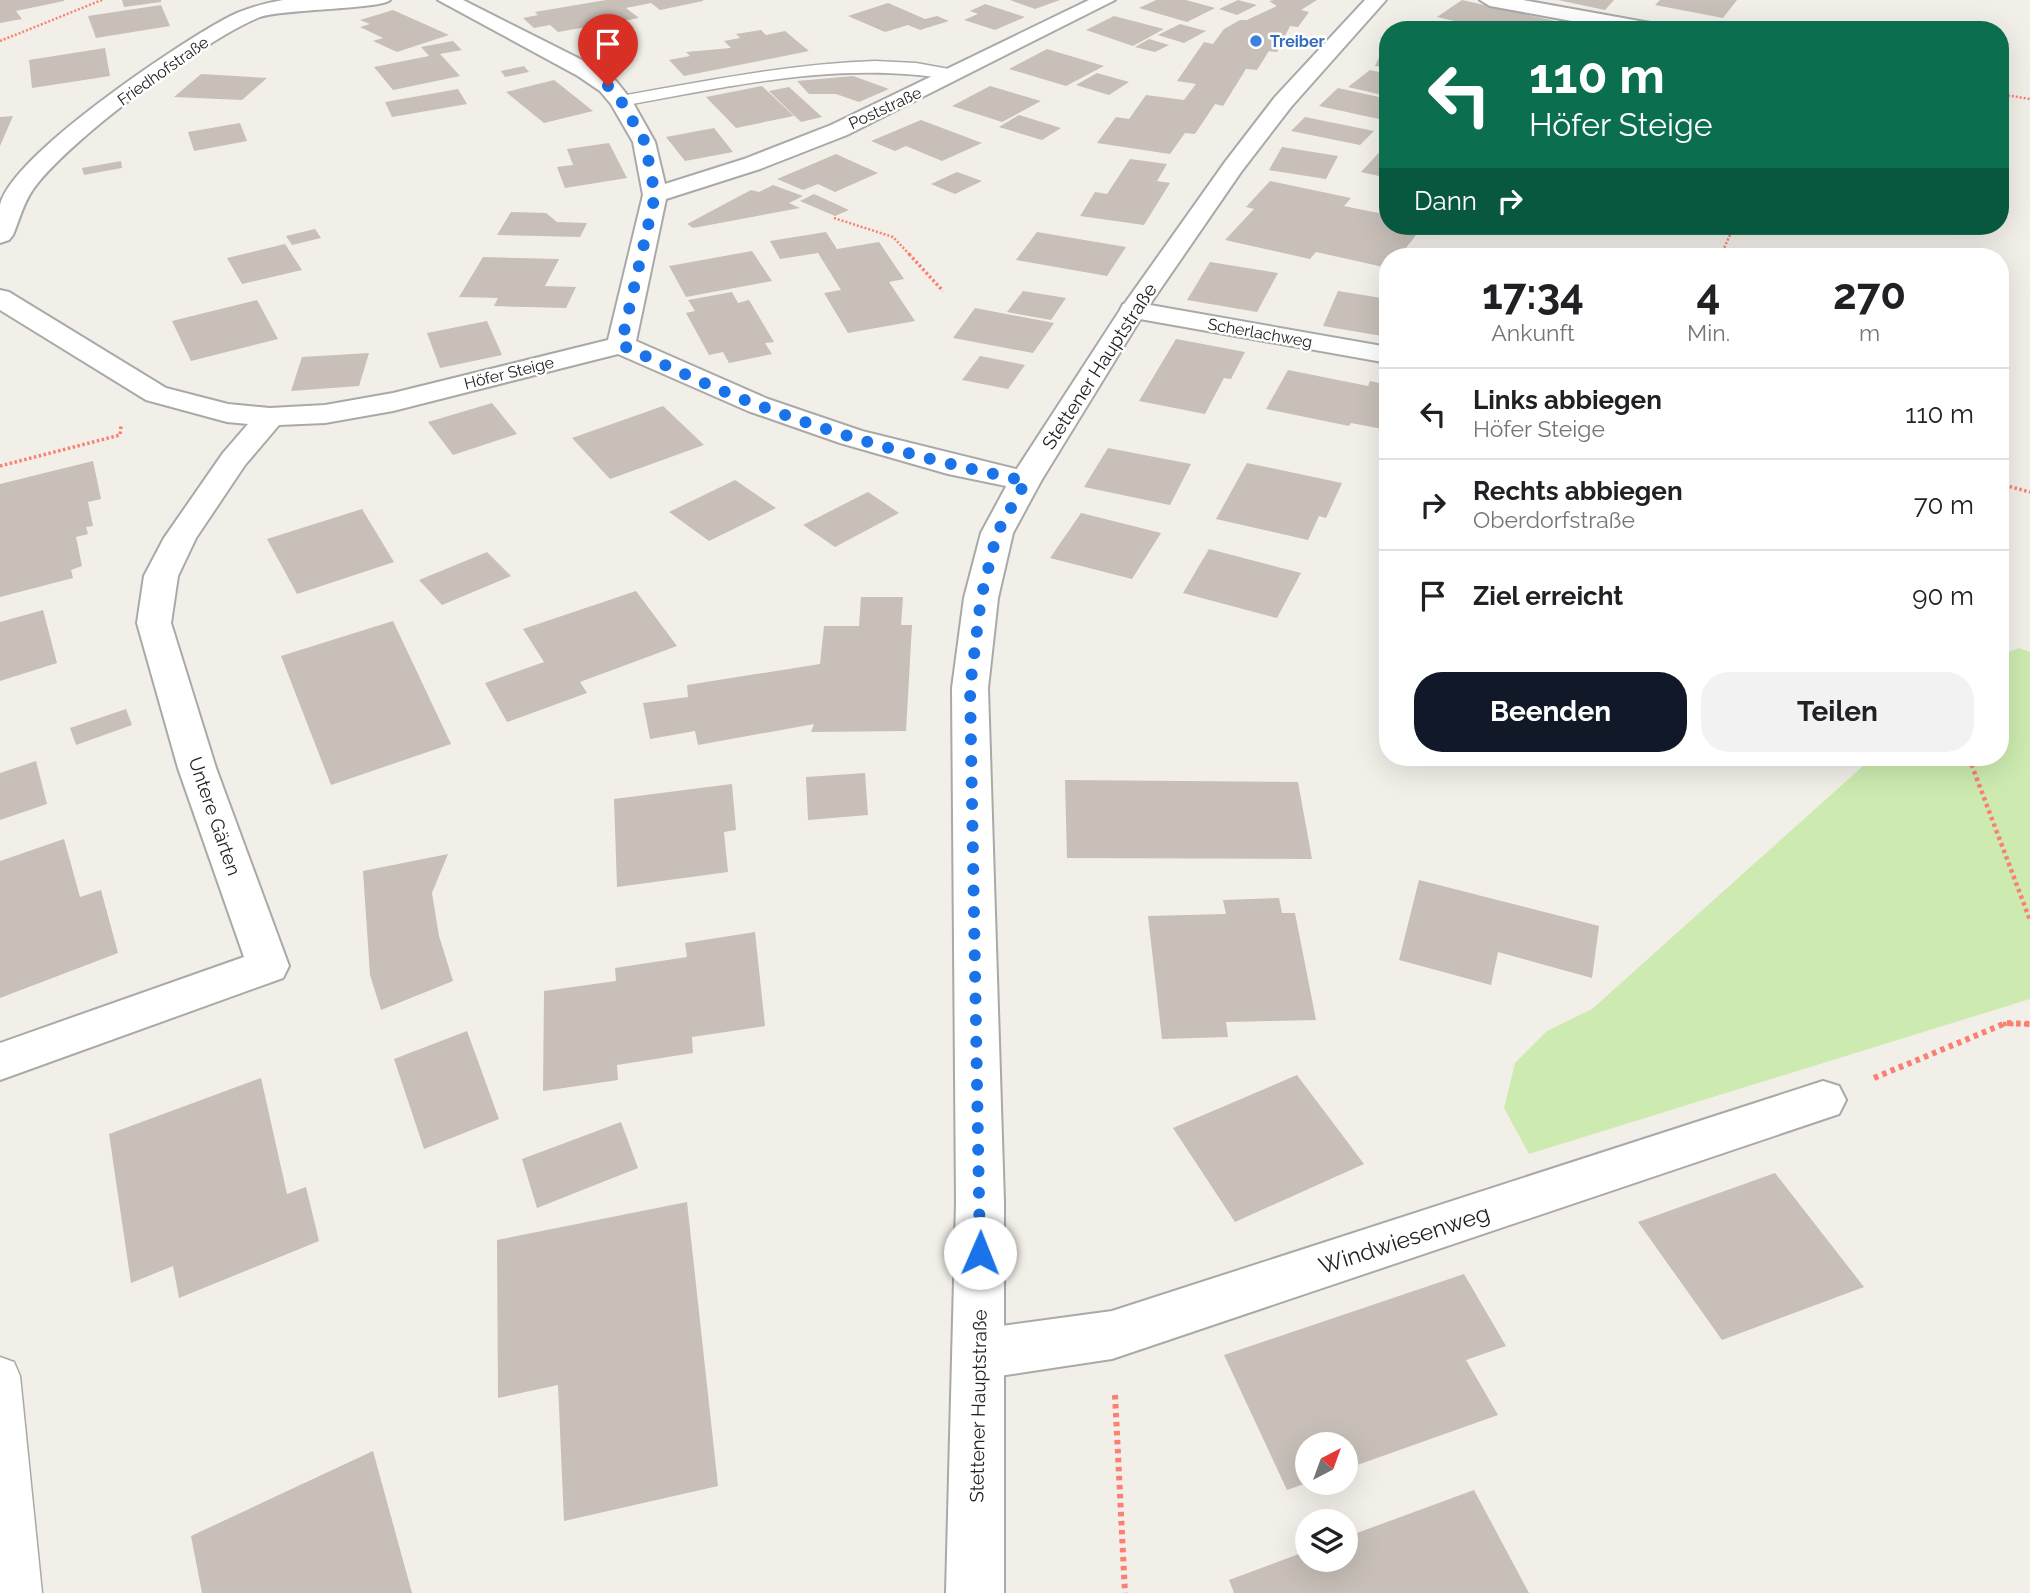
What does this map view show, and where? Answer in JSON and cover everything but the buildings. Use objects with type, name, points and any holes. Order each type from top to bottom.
[{"type":"street","points":[[225,0],[250,14]]},
{"type":"street","name":"Friedhofstraße","points":[[0,234],[23,186],[74,135],[185,54],[250,14],[297,5],[380,0]]},
{"type":"street","points":[[448,0],[586,71],[608,86],[621,101],[645,142],[655,195],[621,345],[769,409],[905,452],[1026,481]]},
{"type":"street","name":"Poststraße","points":[[655,195],[752,164],[814,140],[954,75],[1105,0]]},
{"type":"street","name":"Stettener Hauptstraße","points":[[975,1593],[980,1202],[970,688],[981,598],[997,533],[1026,481],[1133,310],[1275,113],[1376,0]]},
{"type":"street","points":[[1490,0],[1606,21]]},
{"type":"street","name":"Höfer Steige","points":[[0,298],[156,394],[228,413],[270,417],[325,414],[393,402],[621,345]]},
{"type":"street","name":"Scherlachweg","points":[[1133,310],[1379,353]]},
{"type":"street","name":"Untere Gärten","points":[[0,1062],[268,966],[197,768],[155,623],[162,576],[180,538],[234,459],[270,417]]},
{"type":"street","name":"Windwiesenweg","points":[[979,1354],[1112,1335],[1823,1100]]},
{"type":"lane","points":[[621,101],[822,70],[910,68],[954,75]]},
{"type":"lane","points":[[0,1376],[20,1593]]},
{"type":"path","points":[[0,41],[102,0]]},
{"type":"path","points":[[2009,96],[2030,99]]},
{"type":"path","points":[[834,218],[892,237],[943,291]]},
{"type":"path","points":[[0,466],[120,435]]},
{"type":"path","points":[[2009,486],[2030,492]]},
{"type":"path","points":[[1972,766],[2030,920]]},
{"type":"path","points":[[1823,1100],[2006,1023],[2030,1024]]},
{"type":"path","points":[[1112,1335],[1125,1593]]},
{"type":"green space","points":[[2019,648],[2030,652],[2030,999],[1529,1154],[1504,1108],[1515,1063],[1547,1031],[1592,1009],[1863,766],[2009,766],[2009,652]]},
{"type":"place","name":"Treiber","points":[[1256,41]]},
{"type":"route","points":[[608,86],[621,101],[645,142],[655,195],[621,345],[758,405],[851,437],[959,467],[1026,481],[997,533],[981,598],[970,688],[980,1253]]}]
